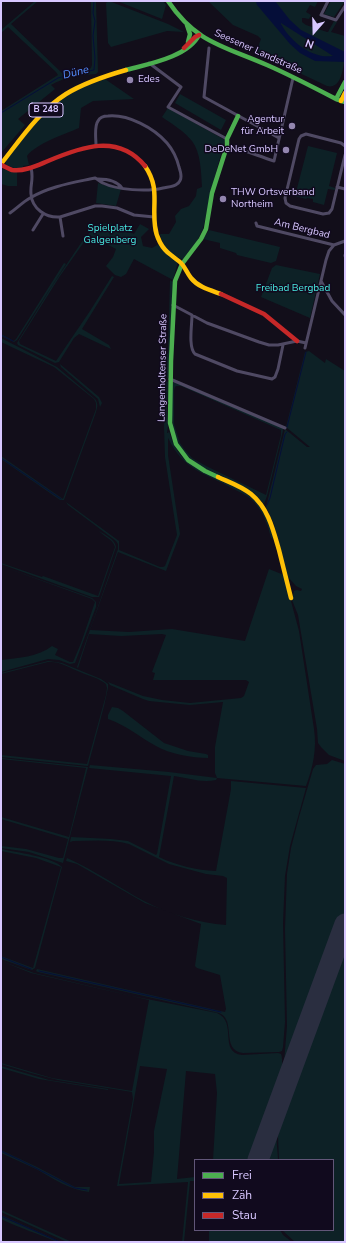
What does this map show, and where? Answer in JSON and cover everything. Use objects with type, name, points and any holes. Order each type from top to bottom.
[{"type":"street","points":[[168,1],[177,14],[199,35]]},
{"type":"street","points":[[328,1],[321,15],[336,20],[345,6]]},
{"type":"street","points":[[187,24],[190,34],[188,44]]},
{"type":"street","name":"Seesener Landstraße","points":[[182,51],[194,37],[199,35]]},
{"type":"street","name":"Seesener Landstraße","points":[[1,164],[37,120],[65,94],[85,84],[182,51],[197,40],[199,35]]},
{"type":"street","name":"Seesener Landstraße","points":[[199,35],[220,47],[250,57],[340,101]]},
{"type":"street","points":[[209,48],[204,97],[279,138]]},
{"type":"street","points":[[149,63],[152,67],[181,87],[168,106],[227,139],[238,116]]},
{"type":"street","points":[[227,146],[235,147],[274,161],[293,78]]},
{"type":"street","points":[[340,101],[345,82]]},
{"type":"street","points":[[340,101],[345,93]]},
{"type":"street","points":[[340,101],[345,106]]},
{"type":"street","points":[[10,213],[31,197],[72,182],[98,179],[102,183],[122,188],[154,190],[175,186],[181,178],[174,152],[162,138],[137,121],[118,116],[107,116],[100,118],[96,123],[96,145]]},
{"type":"street","points":[[345,146],[342,143],[306,134],[301,136],[298,143],[285,200],[286,203],[290,206],[323,214],[327,214],[332,210],[345,155]]},
{"type":"street","name":"Langenholtenser Straße","points":[[227,139],[227,146],[212,193],[206,229],[182,264],[175,281],[170,379],[170,423],[174,439],[179,450],[192,463],[205,471],[242,488],[251,494],[261,504],[272,525],[291,598]]},
{"type":"street","points":[[1,164],[7,169],[16,170],[31,168],[77,149],[96,145],[115,146],[127,151],[136,157],[148,170],[152,179],[155,202],[154,226],[161,244],[167,252],[182,264],[191,279],[199,285],[258,310],[274,321],[291,338],[306,343]]},
{"type":"street","points":[[31,168],[33,176],[30,192],[31,197],[36,207],[43,214],[51,217],[60,217],[95,206],[102,206],[117,208],[134,215],[154,217]]},
{"type":"street","points":[[337,187],[345,189]]},
{"type":"street","points":[[33,230],[43,214]]},
{"type":"street","points":[[60,217],[63,236]]},
{"type":"street","name":"Am Bergbad","points":[[256,223],[257,226],[334,245],[345,241]]},
{"type":"street","points":[[305,348],[327,256],[334,245]]},
{"type":"street","points":[[321,281],[332,301],[345,315]]},
{"type":"street","points":[[173,305],[208,323],[269,345],[282,345],[297,341]]},
{"type":"street","points":[[192,315],[192,351],[195,354],[237,371],[272,379],[275,377],[278,369],[282,345]]},
{"type":"street","points":[[170,379],[285,428]]},
{"type":"green space","points":[[35,1],[38,1],[11,24],[63,74],[91,68],[91,1],[96,1],[98,72],[96,74],[67,78],[51,85],[55,89],[18,119],[25,125],[1,153],[1,111],[58,75],[8,27],[1,33],[1,30]]},
{"type":"green space","points":[[109,1],[168,24],[184,32],[167,31],[111,47],[108,43],[106,3]]},
{"type":"green space","points":[[117,1],[163,1],[166,5],[162,19]]},
{"type":"green space","points":[[208,1],[318,1],[315,7],[310,5],[306,12],[311,15],[309,19],[302,18],[302,22],[306,25],[328,32],[334,21],[337,22],[331,32],[345,36],[343,68],[338,82],[333,86],[327,86],[270,59],[263,59],[255,55],[261,39],[258,36],[233,25]]},
{"type":"green space","points":[[331,1],[345,1],[334,17],[324,14]]},
{"type":"green space","points":[[105,79],[134,99],[93,101],[81,108],[79,128],[51,140],[31,151],[27,156],[29,165],[23,166],[23,168],[14,168],[6,165],[6,160],[46,112],[65,96],[76,90]]},
{"type":"green space","points":[[180,94],[226,120],[221,130],[175,103]]},
{"type":"green space","points":[[168,108],[225,140],[213,183],[203,229],[197,241],[183,259],[171,254],[163,242],[160,234],[169,234],[176,222],[175,216],[181,209],[189,206],[196,196],[197,189],[202,187],[201,169],[197,151],[189,137],[162,117]]},
{"type":"green space","points":[[308,146],[337,153],[329,186],[335,188],[335,190],[328,189],[324,205],[313,202],[313,199],[295,196]]},
{"type":"green space","points":[[1,169],[17,172],[17,186],[1,184]]},
{"type":"green space","points":[[98,183],[121,189],[116,206],[96,203]]},
{"type":"green space","name":"Spielplatz Galgenberg","points":[[110,223],[124,229],[122,236],[124,230],[134,234],[140,224],[149,229],[141,237],[143,246],[152,248],[159,244],[178,262],[173,280],[134,259],[126,274],[121,277],[115,275],[106,266],[113,257],[116,249],[89,235],[60,276],[19,341],[20,344],[56,361],[112,276],[114,277],[82,329],[109,345],[111,349],[79,334],[74,338],[59,362],[55,363],[18,345],[17,343],[52,286],[83,240],[98,224]]},
{"type":"green space","points":[[209,230],[280,247],[276,261],[271,263],[237,255],[236,253],[220,248],[220,243],[203,239]]},
{"type":"green space","points":[[64,263],[66,264],[17,340],[14,342],[1,336],[1,334],[14,341],[16,339]]},
{"type":"green space","name":"Freibad Bergbad","points":[[276,265],[320,274],[310,318],[261,297],[272,268]]},
{"type":"green space","points":[[170,280],[173,282],[167,378],[167,354]]},
{"type":"green space","points":[[1,338],[57,367],[95,399],[97,403],[97,409],[95,415],[64,500],[60,500],[1,459],[1,456],[63,499],[96,409],[96,403],[94,399],[54,367],[1,342]]},
{"type":"green space","points":[[309,351],[325,363],[326,359],[345,371],[345,761],[329,755],[318,743],[298,615],[292,600],[294,591],[301,591],[302,589],[296,586],[288,577],[274,524],[266,507],[285,429],[307,447],[310,447],[286,427],[305,352]]},
{"type":"green space","points":[[60,364],[99,397],[102,403],[100,407],[98,399],[61,367]]},
{"type":"green space","points":[[158,376],[168,382],[167,433],[169,431],[174,445],[183,458],[241,490],[256,501],[261,507],[269,523],[274,539],[271,538],[263,514],[252,500],[196,470],[181,458],[168,438],[168,455],[180,534],[166,571],[118,552],[90,630],[129,632],[172,629],[245,641],[269,569],[284,575],[299,631],[315,736],[314,758],[306,786],[217,778],[215,773],[215,747],[223,702],[190,705],[149,701],[110,685],[108,682],[143,696],[190,703],[241,698],[244,696],[249,682],[246,680],[153,680],[155,673],[152,672],[166,635],[121,636],[89,634],[78,668],[77,667],[118,549],[118,544],[66,502],[119,541],[119,550],[160,567],[165,566],[177,535],[165,457],[165,383]]},
{"type":"green space","points":[[174,382],[283,428],[264,504],[256,495],[237,483],[199,465],[184,451],[178,443],[173,424],[172,384]],"holes":[[[176,386],[181,386],[281,430],[266,495],[206,466],[192,458],[185,450],[180,443],[174,424],[174,391]]]},
{"type":"green space","points":[[99,531],[112,539],[116,547],[99,597],[92,597],[1,564],[42,577],[43,576],[98,596],[115,547],[112,542]]},
{"type":"green space","points":[[1,566],[92,598],[96,602],[96,607],[75,663],[70,664],[59,660],[48,659],[1,672],[1,660],[34,655],[41,653],[52,646],[58,649],[55,655],[73,662],[95,602],[92,599]]},
{"type":"green space","points":[[48,661],[62,663],[101,679],[108,684],[108,688],[104,706],[88,766],[1,757],[1,755],[87,764],[106,695],[106,684],[65,665],[52,662],[1,674]]},
{"type":"green space","points":[[112,707],[123,711],[164,743],[188,751],[206,754],[208,755],[208,758],[181,755],[161,749],[127,728],[108,719],[108,715]]},
{"type":"green space","points":[[1,758],[88,767],[63,863],[29,852],[1,848],[1,846],[26,849],[63,858],[68,839],[1,819],[1,817],[69,837],[86,768]]},
{"type":"green space","points":[[332,760],[345,764],[345,1242],[295,1242],[283,1231],[334,1231],[334,1159],[279,1159],[278,1136],[287,1026],[285,929],[287,874],[291,848],[313,769],[316,765],[327,764]]},
{"type":"green space","points":[[90,765],[217,778],[216,780],[205,781],[174,776],[159,857],[187,867],[216,871],[231,789],[231,781],[306,788],[290,846],[285,876],[283,923],[285,1022],[283,1047],[282,1051],[279,1052],[243,1053],[236,1051],[230,1041],[227,1022],[219,1013],[36,971],[37,969],[225,1012],[226,1009],[220,975],[197,968],[195,966],[201,924],[145,903],[77,864],[66,861],[67,858],[144,901],[164,910],[195,920],[226,925],[227,878],[169,864],[122,842],[70,842],[71,837],[128,841],[156,855],[157,854],[171,776],[89,768]]},
{"type":"green space","points":[[1,849],[51,860],[62,867],[35,968],[32,970],[1,959],[1,956],[33,968],[61,867],[36,858],[1,851]]},
{"type":"green space","points":[[1,961],[34,973],[132,996],[217,1013],[223,1017],[226,1023],[229,1043],[235,1053],[242,1055],[281,1054],[282,1059],[277,1138],[278,1159],[213,1159],[217,1093],[215,1074],[186,1071],[177,1179],[194,1177],[194,1181],[190,1181],[184,1242],[182,1242],[188,1182],[117,1186],[133,1099],[132,1092],[58,1080],[1,1064],[52,1078],[132,1091],[149,1000],[31,973]],"holes":[[[140,1066],[167,1069],[154,1131],[154,1152],[151,1182],[119,1184]]]},
{"type":"green space","points":[[1,1066],[49,1080],[108,1090],[39,1079],[1,1068]]},
{"type":"green space","points":[[1,1150],[75,1187],[90,1187],[89,1192],[62,1184],[38,1170],[1,1153]]},
{"type":"green space","points":[[1,1210],[72,1242],[67,1242],[1,1212]]},
{"type":"green space","points":[[1,1215],[61,1242],[57,1242],[1,1219]]},
{"type":"green space","points":[[209,1231],[281,1231],[283,1235],[292,1242],[209,1242]]},
{"type":"shaded area","points":[[254,1],[275,1],[290,20],[301,30],[345,52],[345,62],[315,61],[300,53],[290,44]],"holes":[[[281,23],[333,56],[317,55],[303,48],[290,37]]]},
{"type":"waterway","name":"Düne","points":[[1,113],[58,78],[94,70],[94,1]]},
{"type":"waterway","points":[[1,335],[13,341]]},
{"type":"waterway","points":[[287,427],[306,352]]},
{"type":"waterway","points":[[267,505],[285,434],[287,432]]},
{"type":"waterway","points":[[1,458],[61,499]]},
{"type":"waterway","points":[[1,957],[31,969]]},
{"type":"waterway","points":[[39,971],[221,1012]]},
{"type":"waterway","points":[[1,1151],[75,1188],[87,1190]]},
{"type":"waterway","points":[[1,1216],[60,1242]]},
{"type":"runway","points":[[258,1159],[345,924]]},
{"type":"traffic: fast","points":[[168,1],[189,26],[212,42],[276,69],[345,102]]},
{"type":"traffic: fast","points":[[187,25],[190,34],[188,42]]},
{"type":"traffic: fast","points":[[126,70],[156,62],[177,54],[194,43],[199,35]]},
{"type":"traffic: fast","points":[[336,99],[345,82]]},
{"type":"traffic: fast","points":[[218,477],[188,460],[176,444],[170,423],[175,281],[182,264],[201,239],[206,229],[212,193],[227,146],[227,139],[238,116]]},
{"type":"traffic: slow","points":[[1,164],[30,126],[56,101],[87,83],[126,70]]},
{"type":"traffic: slow","points":[[341,101],[345,93]]},
{"type":"traffic: slow","points":[[145,166],[150,174],[154,189],[154,218],[160,242],[165,249],[180,262],[197,284],[221,294]]},
{"type":"traffic: slow","points":[[218,477],[247,491],[257,500],[266,512],[279,550],[291,598]]},
{"type":"traffic: jam","points":[[184,48],[199,35]]},
{"type":"traffic: jam","points":[[1,165],[12,170],[26,169],[73,151],[99,146],[111,146],[123,149],[145,166]]},
{"type":"traffic: jam","points":[[221,294],[264,314],[297,341]]},
{"type":"place","name":"Edes","points":[[130,80]]},
{"type":"place","name":"Agentur für Arbeit","points":[[292,126]]},
{"type":"place","name":"DeDeNet GmbH","points":[[286,150]]},
{"type":"place","name":"THW Ortsverband Northeim","points":[[223,199]]}]
